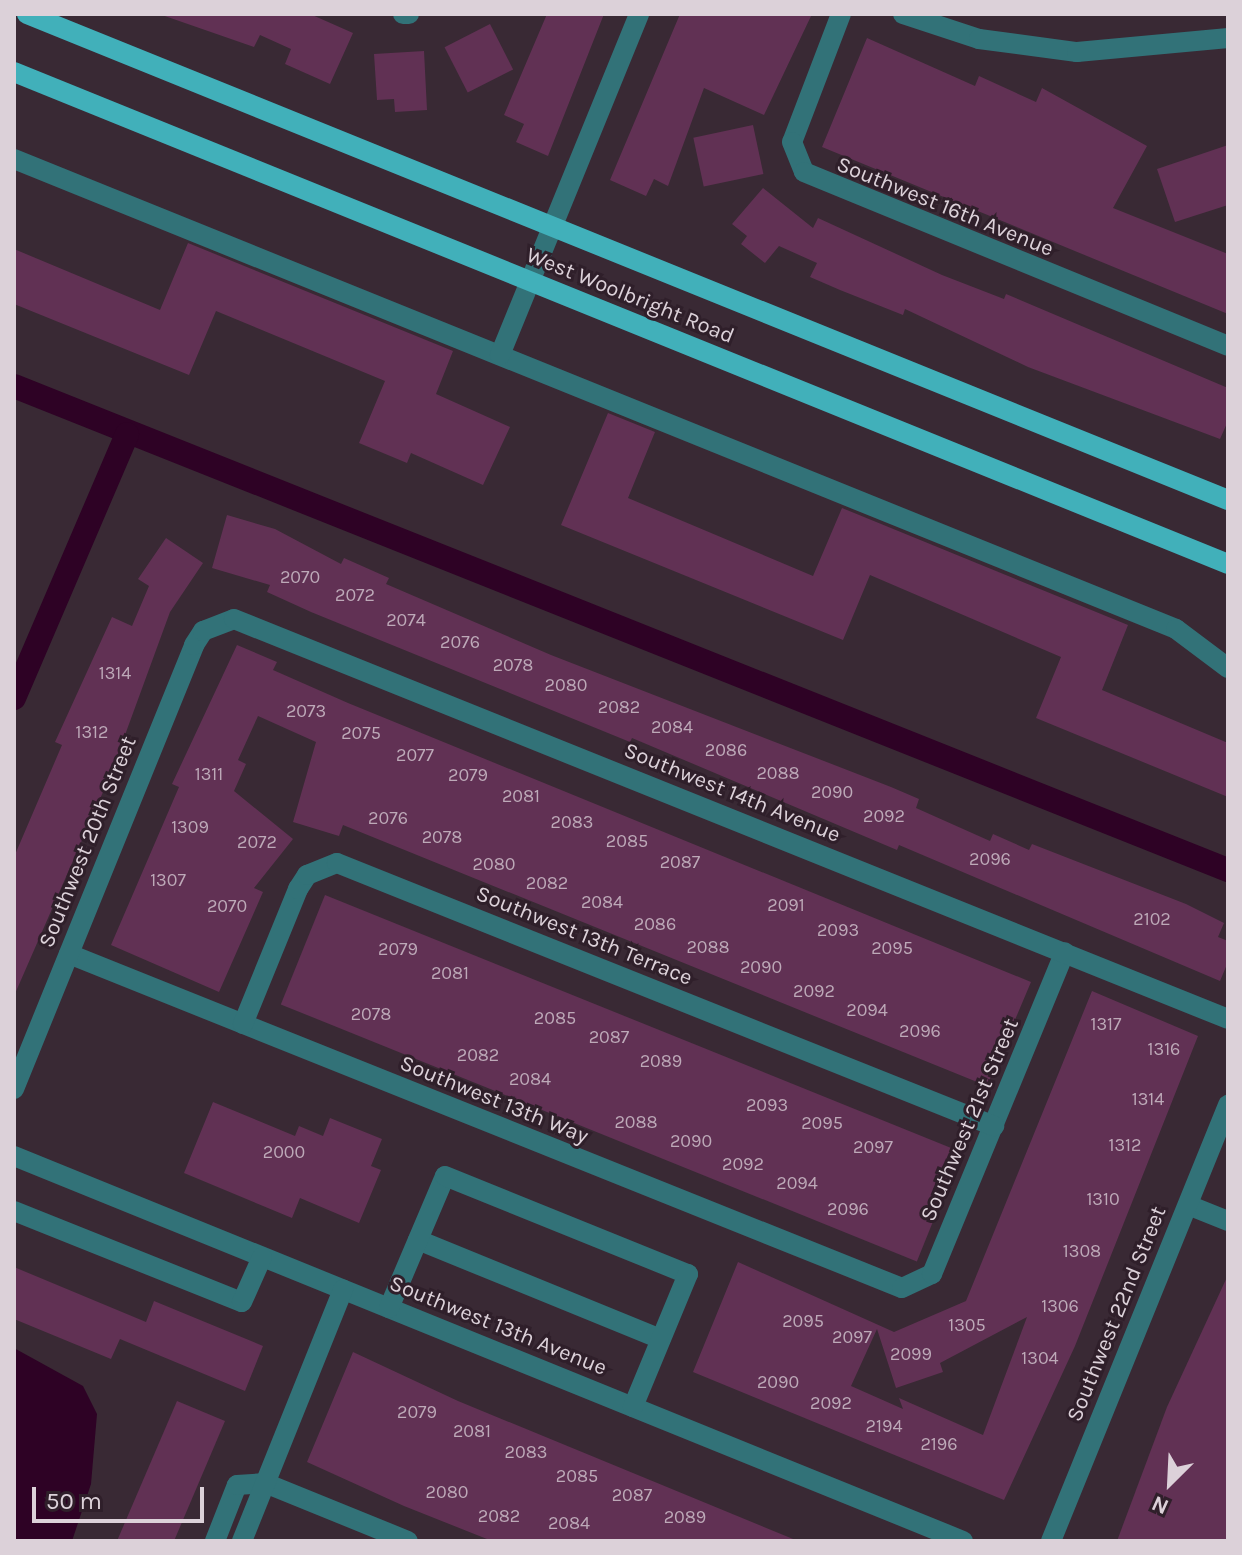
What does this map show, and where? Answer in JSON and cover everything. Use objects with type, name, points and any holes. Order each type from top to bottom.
[{"type":"main road","name":"West Woolbright Road","points":[[27,14],[1228,500]]},
{"type":"main road","name":"West Woolbright Road","points":[[14,72],[1228,564]]},
{"type":"street","points":[[500,355],[639,14]]},
{"type":"street","name":"Southwest 16th Avenue","points":[[841,14],[792,142],[804,172],[1228,346]]},
{"type":"street","points":[[903,14],[979,39],[1077,52],[1228,38]]},
{"type":"street","points":[[14,159],[1176,629],[1228,668]]},
{"type":"street","name":"Southwest 14th Avenue","points":[[217,622],[234,619],[1228,1019]]},
{"type":"street","name":"Southwest 20th Street","points":[[14,1089],[194,645],[217,622]]},
{"type":"street","name":"Southwest 13th Terrace","points":[[243,1024],[298,889],[307,875],[337,863],[994,1126]]},
{"type":"street","name":"Southwest 21st Street","points":[[902,1288],[932,1274],[1065,952]]},
{"type":"street","name":"Southwest 13th Way","points":[[69,954],[902,1288]]},
{"type":"street","name":"Southwest 22nd Street","points":[[1051,1541],[1228,1105]]},
{"type":"street","name":"Southwest 13th Avenue","points":[[14,1156],[963,1541]]},
{"type":"street","points":[[389,1308],[445,1176],[474,1187],[688,1274],[633,1407]]},
{"type":"street","points":[[1188,1205],[1228,1221]]},
{"type":"street","points":[[14,1211],[242,1302],[262,1257]]},
{"type":"street","points":[[418,1240],[661,1339]]},
{"type":"street","points":[[242,1541],[343,1290]]},
{"type":"street","points":[[215,1541],[237,1485],[265,1483],[408,1541]]},
{"type":"shaded area","points":[[14,1348],[83,1386],[97,1414],[91,1484],[72,1541],[14,1541]]},
{"type":"building","points":[[159,14],[310,14],[353,33],[330,84],[285,64],[291,49],[260,35],[254,47]]},
{"type":"building","points":[[547,14],[604,14],[548,156],[516,142],[524,124],[504,115]]},
{"type":"building","points":[[680,14],[812,14],[764,115],[704,88],[668,186],[654,179],[646,196],[610,180]]},
{"type":"building","points":[[490,24],[513,69],[468,93],[445,47]]},
{"type":"building","points":[[867,38],[975,86],[979,76],[1036,102],[1042,88],[1147,146],[1113,208],[1228,254],[1228,314],[822,147]]},
{"type":"building","points":[[424,51],[427,110],[395,112],[394,99],[377,100],[374,54]]},
{"type":"building","points":[[753,125],[763,174],[704,187],[693,138]]},
{"type":"building","points":[[1228,145],[1228,205],[1175,222],[1157,169]]},
{"type":"building","points":[[763,188],[813,228],[818,218],[942,275],[1004,299],[1006,294],[1228,388],[1228,421],[1220,439],[1028,367],[905,309],[903,315],[810,277],[817,263],[779,246],[765,263],[741,244],[747,236],[732,224]]},
{"type":"building","points":[[188,243],[453,351],[436,394],[510,427],[483,485],[411,453],[407,463],[359,443],[385,381],[216,311],[189,375],[14,304],[14,249],[160,310]]},
{"type":"building","points":[[608,413],[655,432],[628,498],[813,576],[842,508],[1128,625],[1102,690],[1228,743],[1228,797],[1036,718],[1061,657],[870,575],[843,640],[561,525]]},
{"type":"building","points":[[227,515],[275,529],[341,564],[344,558],[389,578],[386,584],[551,655],[891,787],[919,799],[916,808],[990,841],[993,834],[1029,850],[1032,844],[1186,904],[1224,923],[1218,937],[1228,941],[1228,962],[1220,981],[899,845],[897,850],[632,738],[630,742],[311,612],[267,592],[270,585],[212,568]]},
{"type":"building","points":[[166,538],[203,563],[170,612],[110,776],[14,996],[14,857],[62,745],[55,742],[112,617],[132,626],[149,586],[138,579]]},
{"type":"building","points":[[237,645],[277,662],[273,670],[348,703],[1031,982],[987,1086],[343,825],[339,836],[293,822],[316,742],[258,716],[238,760],[246,764],[234,791],[293,839],[254,888],[263,892],[219,992],[111,945],[179,787],[172,784]]},
{"type":"building","points":[[325,895],[961,1152],[917,1261],[281,1004]]},
{"type":"building","points":[[1092,991],[1198,1036],[1075,1346],[1004,1500],[693,1372],[738,1262],[894,1332],[966,1301]],"holes":[[[1027,1317],[983,1435],[899,1398],[903,1409],[851,1386],[877,1329],[896,1388],[943,1372],[940,1363]]]},
{"type":"building","points":[[213,1102],[295,1136],[299,1126],[323,1136],[330,1118],[382,1139],[371,1166],[381,1170],[359,1223],[300,1198],[292,1218],[184,1173]]},
{"type":"building","points":[[14,1267],[146,1322],[154,1301],[263,1346],[245,1391],[120,1339],[111,1359],[14,1319]]},
{"type":"building","points":[[1228,1275],[1228,1541],[1117,1541],[1167,1407]]},
{"type":"building","points":[[353,1352],[458,1401],[798,1541],[492,1541],[404,1506],[307,1462]]},
{"type":"building","points":[[177,1401],[225,1421],[174,1541],[117,1541]]},
{"type":"waterway","points":[[14,386],[1228,870]]},
{"type":"waterway","points":[[14,698],[127,434]]}]
